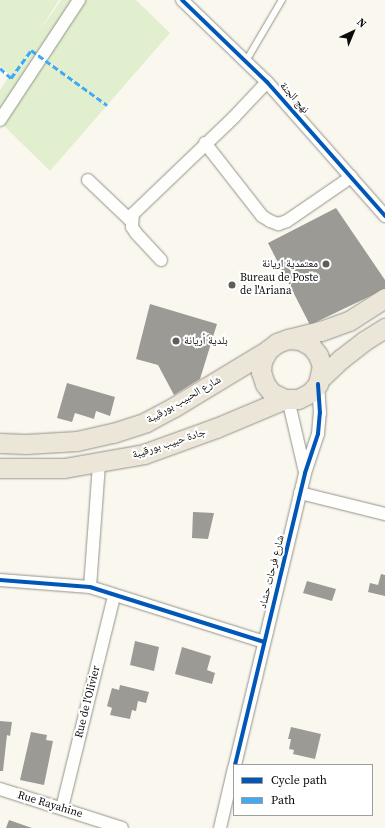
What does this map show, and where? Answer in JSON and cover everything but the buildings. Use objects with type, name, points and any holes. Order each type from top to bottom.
[{"type":"main road","points":[[385,298],[349,321],[321,331],[277,342],[268,350],[262,361],[261,372],[265,384],[272,393],[286,399],[298,399],[310,393],[319,381],[347,354],[385,328]]},
{"type":"main road","points":[[288,339],[300,340],[311,346],[318,355],[322,366],[319,381]]},
{"type":"main road","name":"شارع الحبيب بورقيبة","points":[[0,443],[26,444],[77,441],[113,433],[146,422],[174,407],[268,350]]},
{"type":"main road","name":"جادة حبيب بورقيبة","points":[[0,468],[64,468],[144,454],[173,445],[286,399]]},
{"type":"street","points":[[0,120],[79,0]]},
{"type":"street","name":"نهج الجنة","points":[[182,0],[267,82],[385,216]]},
{"type":"street","points":[[131,221],[133,214],[138,208],[267,82]]},
{"type":"street","points":[[205,143],[262,216],[270,222],[278,224],[287,221],[351,177]]},
{"type":"street","points":[[88,180],[131,221],[136,233],[161,260]]},
{"type":"street","name":"شارع فرحات حشاد","points":[[235,764],[305,473],[318,434],[320,413],[319,381]]},
{"type":"street","name":"شارع فرحات حشاد","points":[[286,399],[305,473]]},
{"type":"street","points":[[90,587],[99,463]]},
{"type":"street","points":[[300,494],[385,514]]},
{"type":"street","points":[[0,580],[90,587],[114,596],[264,642]]},
{"type":"street","name":"Rue de l'Olivier","points":[[62,808],[114,596]]},
{"type":"street","points":[[220,828],[233,772]]},
{"type":"street","name":"Rue Rayahine","points":[[0,789],[122,828]]},
{"type":"lane","points":[[246,61],[282,0]]},
{"type":"green space","points":[[0,0],[59,0],[39,32],[61,0],[136,0],[170,33],[50,171],[0,122],[0,90],[10,75],[0,66]]},
{"type":"marked path","points":[[0,68],[11,78],[31,50],[107,105]]},
{"type":"cycle path","points":[[182,0],[267,82],[385,216]]},
{"type":"cycle path","points":[[235,764],[305,473],[318,434],[320,413],[318,384]]},
{"type":"cycle path","points":[[0,580],[90,587],[264,642]]},
{"type":"place","name":"معتمدية اريانة","points":[[326,264]]},
{"type":"place","name":"Bureau de Poste de l'Ariana","points":[[232,285]]},
{"type":"place","name":"بلدية أريانة","points":[[176,341]]}]
